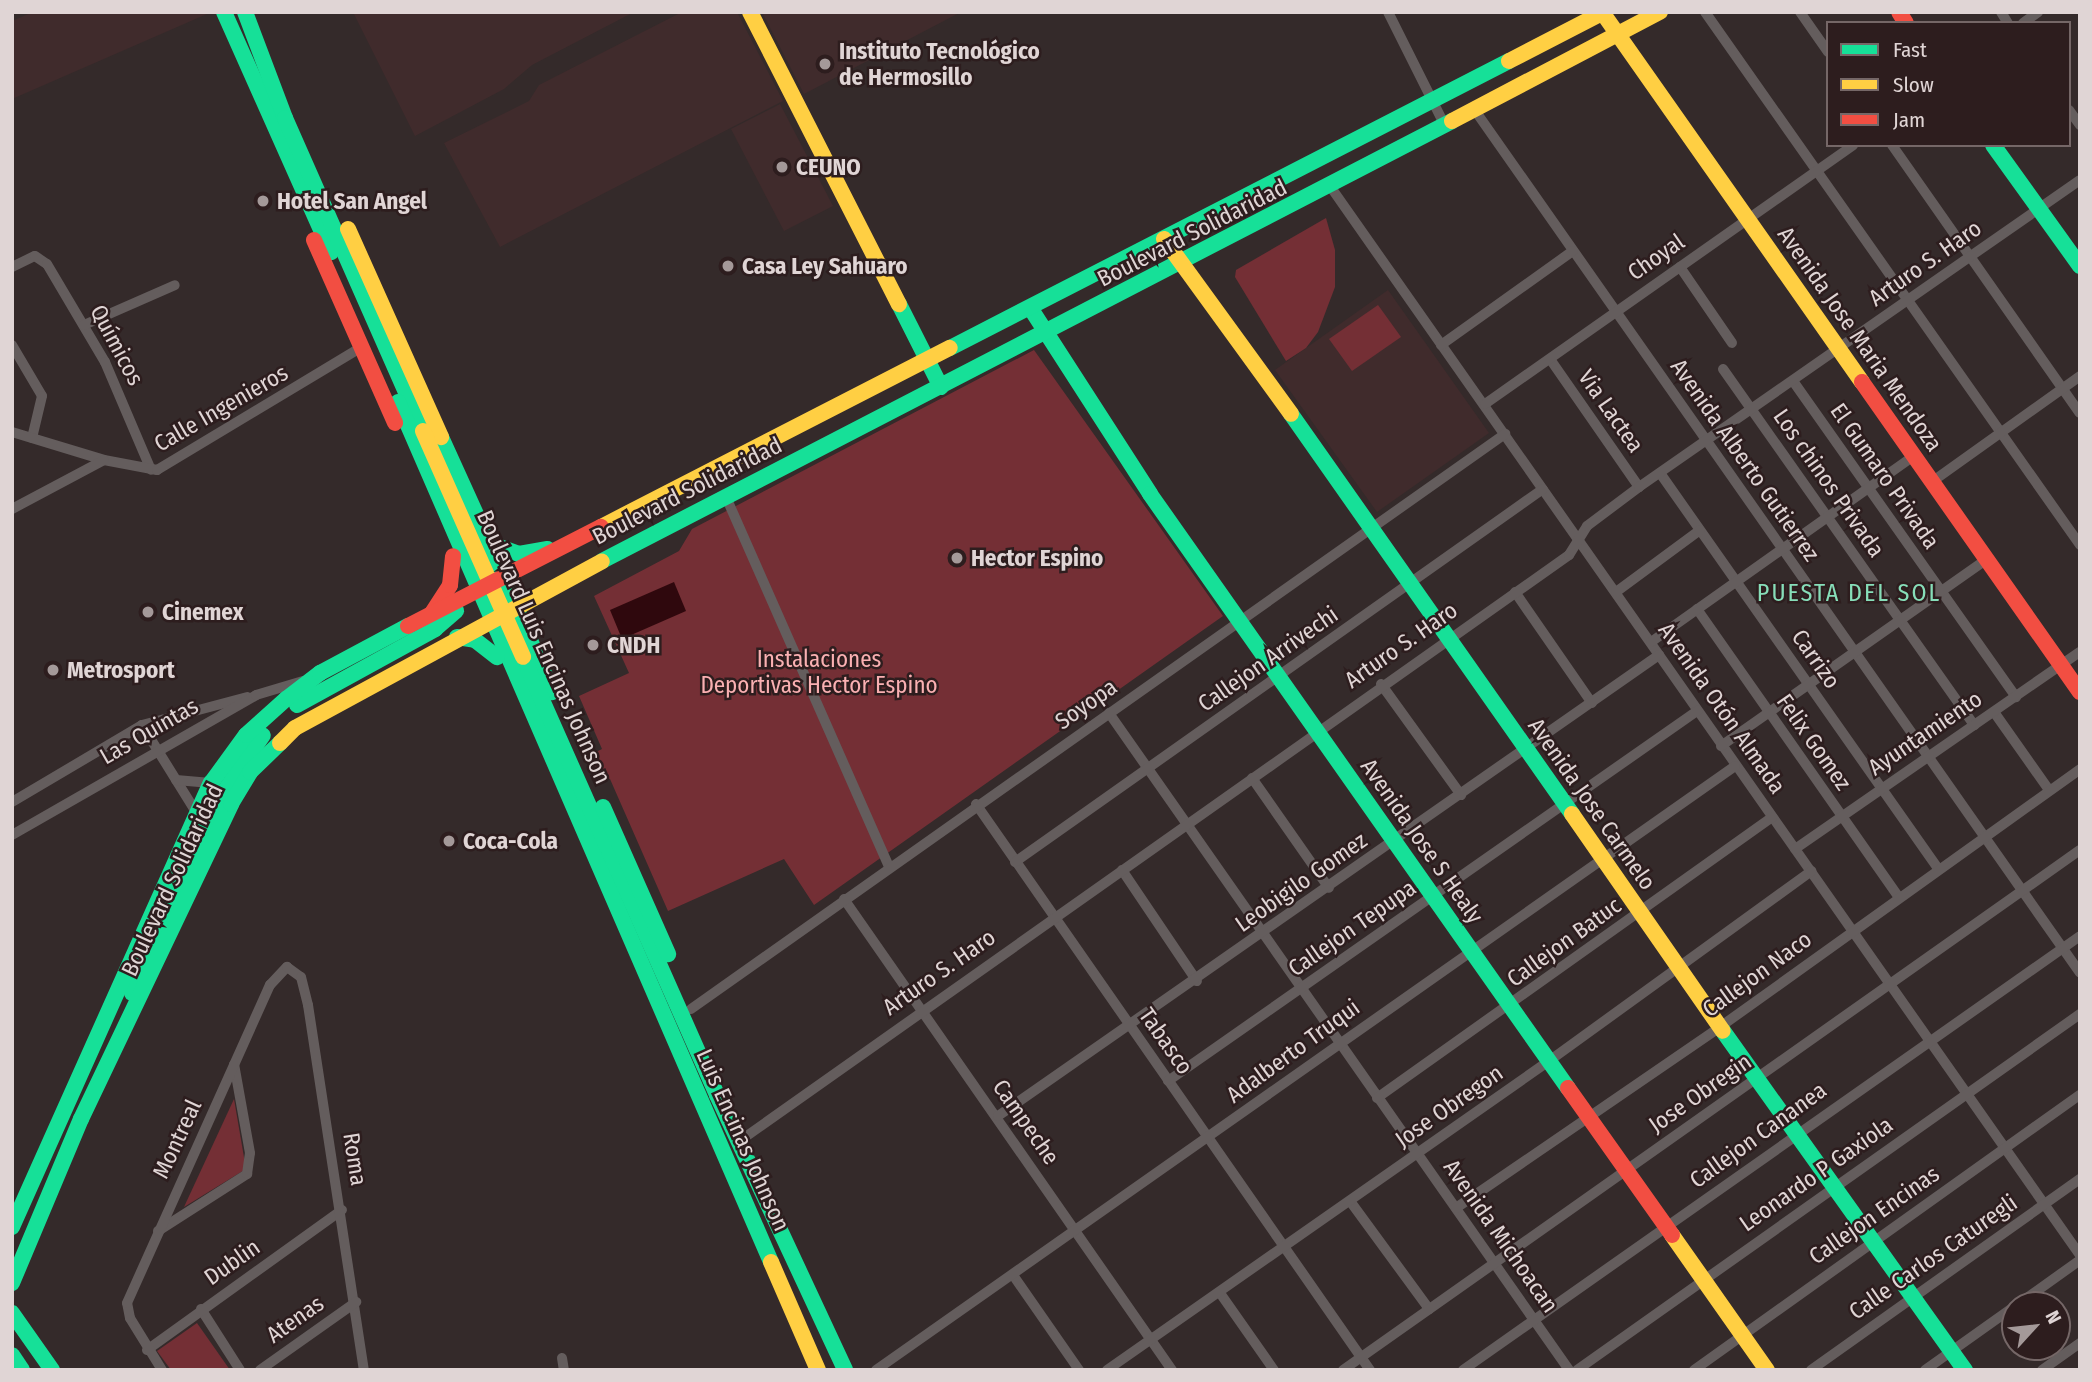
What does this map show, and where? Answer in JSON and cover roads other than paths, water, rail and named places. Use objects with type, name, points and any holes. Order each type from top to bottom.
[{"type":"main road","points":[[224,12],[357,296]]},
{"type":"main road","points":[[245,12],[357,296]]},
{"type":"main road","points":[[750,12],[941,387]]},
{"type":"main road","name":"Boulevard Solidaridad","points":[[12,1283],[81,1119],[226,814],[250,772],[295,728],[457,637],[1045,335],[1660,12]]},
{"type":"main road","name":"Boulevard Solidaridad","points":[[13,1222],[211,783],[246,736],[313,679],[366,648],[1031,309],[1603,13]]},
{"type":"main road","name":"Avenida Jose Maria Mendoza","points":[[1603,13],[1615,35],[1840,349],[2080,692]]},
{"type":"main road","points":[[244,57],[280,161],[470,596],[629,951],[665,1017]]},
{"type":"main road","points":[[270,75],[298,118],[505,578],[687,1014]]},
{"type":"main road","points":[[1994,147],[2080,267]]},
{"type":"main road","name":"Avenida Jose Carmelo","points":[[1164,239],[1374,529],[1756,1079],[1965,1370]]},
{"type":"main road","name":"Boulevard Luis Encinas Johnson","points":[[357,296],[451,492],[687,1014]]},
{"type":"main road","name":"Boulevard Luis Encinas Johnson","points":[[357,296],[628,928]]},
{"type":"main road","name":"Avenida Jose S Healy","points":[[1031,309],[1045,335],[1240,621],[1767,1370]]},
{"type":"main road","points":[[531,705],[512,623],[512,605],[530,576],[866,403],[894,378]]},
{"type":"main road","points":[[121,1033],[146,958],[214,808],[255,743],[275,721],[314,693],[435,629],[461,604],[472,562],[451,492]]},
{"type":"main road","points":[[489,543],[519,554],[572,543]]},
{"type":"main road","points":[[429,617],[450,585],[453,556]]},
{"type":"main road","points":[[531,640],[532,622],[545,591]]},
{"type":"main road","points":[[457,637],[475,640],[497,657]]},
{"type":"main road","points":[[366,648],[377,660],[382,678]]},
{"type":"main road","name":"Luis Encinas Johnson","points":[[628,928],[818,1370]]},
{"type":"main road","name":"Luis Encinas Johnson","points":[[687,1014],[739,1137],[845,1370]]},
{"type":"main road","points":[[81,1119],[76,1112],[90,1068],[90,1047]]},
{"type":"main road","points":[[12,1313],[52,1370]]},
{"type":"main road","points":[[12,1355],[22,1370]]},
{"type":"street","points":[[1388,12],[1444,124]]},
{"type":"street","points":[[1705,12],[2080,545]]},
{"type":"street","points":[[1800,12],[1826,49]]},
{"type":"street","name":"Avenida Alberto Gutierrez","points":[[1474,109],[2080,972]]},
{"type":"street","name":"Choyal","points":[[1485,404],[1850,147]]},
{"type":"street","points":[[1893,147],[2080,413]]},
{"type":"street","name":"Arturo S. Haro","points":[[739,1137],[1186,825],[1447,637],[1569,555],[1581,540],[1587,526],[1639,487],[2080,180]]},
{"type":"street","name":"Avenida Otón Almada","points":[[1330,186],[1581,540],[1721,746],[2080,1255]]},
{"type":"street","points":[[1441,345],[1573,251]]},
{"type":"street","name":"Químicos","points":[[12,267],[28,257],[42,259],[84,326],[151,470]]},
{"type":"street","points":[[1680,267],[1732,343]]},
{"type":"street","points":[[84,326],[175,285]]},
{"type":"street","points":[[12,345],[17,358],[42,396],[32,438]]},
{"type":"street","name":"Calle Ingenieros","points":[[12,432],[104,460],[151,470],[176,461],[362,347]]},
{"type":"street","name":"Via Lactea","points":[[1550,359],[1639,487]]},
{"type":"street","name":"Los chinos Privada","points":[[1723,369],[1974,725]]},
{"type":"street","points":[[1933,481],[2080,376]]},
{"type":"street","name":"El Gumaro Privada","points":[[1793,381],[2016,697]]},
{"type":"street","name":"Soyopa","points":[[687,1014],[976,804],[1374,529],[1505,434]]},
{"type":"street","points":[[1651,642],[1915,455]]},
{"type":"street","points":[[12,509],[104,460]]},
{"type":"street","name":"Carrizo","points":[[1660,473],[1938,869]]},
{"type":"street","name":"Callejon Arrivechi","points":[[1015,862],[1281,677],[1543,489]]},
{"type":"street","points":[[726,497],[889,867]]},
{"type":"street","points":[[1616,592],[1700,530]]},
{"type":"street","points":[[1721,746],[1987,559]]},
{"type":"street","points":[[1515,592],[1592,703]]},
{"type":"street","name":"Felix Gomez","points":[[1697,609],[1899,897]]},
{"type":"street","name":"Ayuntamiento","points":[[1795,849],[2080,652]]},
{"type":"street","name":"Leobigilo Gomez","points":[[998,1116],[1197,981],[1659,655]]},
{"type":"street","name":"Las Quintas","points":[[12,802],[142,725],[313,679]]},
{"type":"street","points":[[1381,684],[1461,795]]},
{"type":"street","name":"Las Quintas","points":[[12,835],[256,695]]},
{"type":"street","name":"Callejon Tepupa","points":[[1168,1081],[1697,711]]},
{"type":"street","points":[[1994,712],[2049,790]]},
{"type":"street","name":"Avenida Michoacan","points":[[1110,713],[1146,770],[1569,1370]]},
{"type":"street","points":[[142,725],[196,812]]},
{"type":"street","name":"Adalberto Truqui","points":[[876,1370],[1735,766]]},
{"type":"street","name":"Callejon Naco","points":[[1456,1209],[1720,1027],[2080,769]]},
{"type":"street","points":[[1252,778],[1329,888]]},
{"type":"street","points":[[176,779],[211,783]]},
{"type":"street","name":"Tabasco","points":[[976,804],[1370,1370]]},
{"type":"street","name":"Callejon Batuc","points":[[1377,1098],[1511,1006],[1772,817]]},
{"type":"street","name":"Jose Obregin","points":[[1343,1370],[2080,850]]},
{"type":"street","points":[[1122,870],[1197,981]]},
{"type":"street","name":"Jose Obregon","points":[[1107,1370],[1350,1202],[1811,872]]},
{"type":"street","name":"Campeche","points":[[845,899],[1172,1370]]},
{"type":"street","name":"Callejon Cananea","points":[[1462,1370],[1795,1133],[2080,936]]},
{"type":"street","name":"Montreal","points":[[162,1370],[130,1318],[127,1303],[270,985],[283,969]]},
{"type":"street","name":"Roma","points":[[283,969],[296,971],[304,986],[342,1210],[364,1370]]},
{"type":"street","name":"Leonardo P Gaxiola","points":[[1577,1370],[2080,1014]]},
{"type":"street","name":"Montreal","points":[[158,1231],[247,1174],[250,1153],[234,1064]]},
{"type":"street","name":"Callejon Encinas","points":[[1694,1370],[1872,1241],[2080,1096]]},
{"type":"street","name":"Calle Carlos Caturegli","points":[[1811,1370],[2080,1178]]},
{"type":"street","points":[[1350,1202],[1429,1309]]},
{"type":"street","name":"Dublin","points":[[148,1350],[201,1309],[342,1210]]},
{"type":"street","points":[[2037,1291],[2080,1260]]},
{"type":"street","points":[[1013,1275],[1079,1370]]},
{"type":"street","points":[[1220,1293],[1274,1370]]},
{"type":"street","name":"Atenas","points":[[260,1370],[356,1302]]},
{"type":"street","points":[[201,1309],[240,1370]]},
{"type":"street","points":[[1925,1370],[2001,1317]]},
{"type":"street","points":[[2042,1370],[2080,1343]]},
{"type":"place","name":"Instituto Tecnológico de Hermosillo","points":[[825,64]]},
{"type":"place","name":"CEUNO","points":[[782,167]]},
{"type":"place","name":"Hotel San Angel","points":[[263,201]]},
{"type":"place","name":"Casa Ley Sahuaro","points":[[728,266]]},
{"type":"place","name":"Hector Espino","points":[[957,558]]},
{"type":"place","name":"Cinemex","points":[[148,612]]},
{"type":"place","name":"CNDH","points":[[593,645]]},
{"type":"place","name":"Metrosport","points":[[53,670]]},
{"type":"place","name":"Coca-Cola","points":[[449,841]]},
{"type":"district","name":"PUESTA DEL SOL","points":[[1849,594]]},
{"type":"park label","name":"Instalaciones Deportivas Hector Espino","points":[[819,672]]}]
